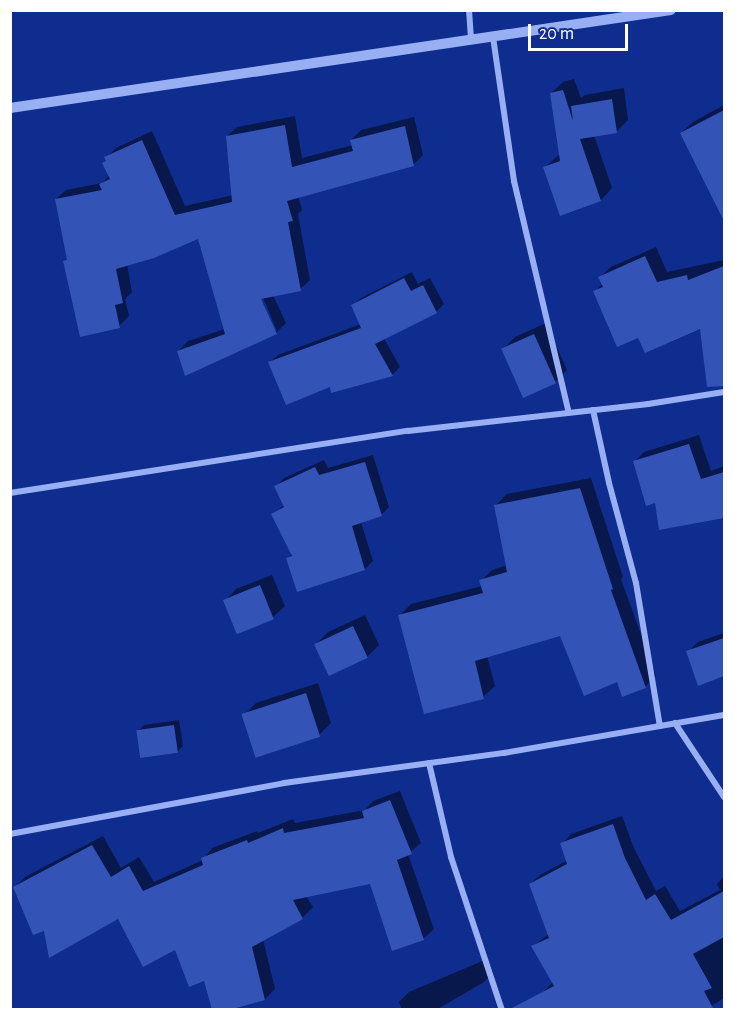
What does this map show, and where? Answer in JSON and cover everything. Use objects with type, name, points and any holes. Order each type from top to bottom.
[{"type":"street","points":[[469,10],[471,40]]},
{"type":"street","points":[[10,108],[671,10]]},
{"type":"street","points":[[493,37],[514,181],[569,413]]},
{"type":"street","points":[[10,493],[408,431],[569,413],[724,392]]},
{"type":"street","points":[[593,410],[636,583],[660,726]]},
{"type":"street","points":[[10,834],[284,783],[429,764],[724,715]]},
{"type":"street","points":[[675,723],[724,797]]},
{"type":"street","points":[[429,764],[451,857],[502,1010]]},
{"type":"building","points":[[563,90],[573,121],[571,106],[612,99],[617,133],[580,139],[601,201],[560,216],[543,167],[560,161],[550,93]]},
{"type":"building","points":[[724,110],[724,221],[680,133]]},
{"type":"building","points":[[285,125],[292,167],[353,151],[350,140],[405,126],[414,166],[287,201],[293,221],[288,222],[301,291],[261,299],[277,334],[185,376],[177,351],[225,334],[198,239],[154,258],[116,269],[123,303],[115,305],[120,328],[80,337],[63,261],[67,260],[55,199],[102,190],[99,184],[110,179],[102,163],[106,161],[104,157],[142,140],[175,215],[232,202],[226,136]]},
{"type":"building","points":[[645,256],[657,282],[687,275],[688,280],[724,266],[724,386],[707,387],[700,329],[645,353],[638,338],[617,347],[593,291],[603,287],[598,277]]},
{"type":"building","points":[[404,278],[411,291],[423,285],[437,313],[375,344],[393,376],[331,393],[330,387],[286,405],[268,362],[361,328],[351,305]]},
{"type":"building","points":[[534,334],[556,383],[523,398],[501,349]]},
{"type":"building","points":[[689,444],[701,479],[724,472],[724,518],[659,530],[655,503],[646,506],[633,461]]},
{"type":"building","points":[[365,462],[382,516],[352,526],[365,570],[297,592],[286,558],[292,556],[271,514],[284,507],[274,486],[315,467],[319,475]]},
{"type":"building","points":[[580,488],[613,589],[611,590],[646,688],[622,697],[617,682],[584,696],[560,636],[475,661],[484,699],[424,714],[398,615],[483,593],[479,580],[507,572],[494,505]]},
{"type":"building","points":[[260,585],[274,619],[237,634],[223,600]]},
{"type":"building","points":[[353,626],[368,658],[329,676],[314,644]]},
{"type":"building","points":[[724,638],[724,676],[698,686],[686,651]]},
{"type":"building","points":[[306,693],[320,737],[256,758],[241,714]]},
{"type":"building","points":[[174,725],[178,753],[140,758],[136,730]]},
{"type":"building","points":[[390,800],[412,854],[397,860],[424,940],[392,951],[370,884],[293,900],[303,919],[252,947],[265,1000],[229,1010],[212,1010],[204,981],[189,987],[175,950],[143,967],[118,919],[49,958],[44,931],[33,935],[13,887],[92,845],[111,877],[129,866],[143,891],[203,865],[201,858],[247,840],[248,843],[283,828],[284,833],[364,818],[362,811]]},
{"type":"building","points":[[613,824],[625,858],[646,900],[655,894],[671,920],[724,891],[724,937],[693,954],[712,988],[704,991],[714,1010],[508,1010],[554,986],[531,946],[549,938],[529,884],[567,864],[560,843]]}]
